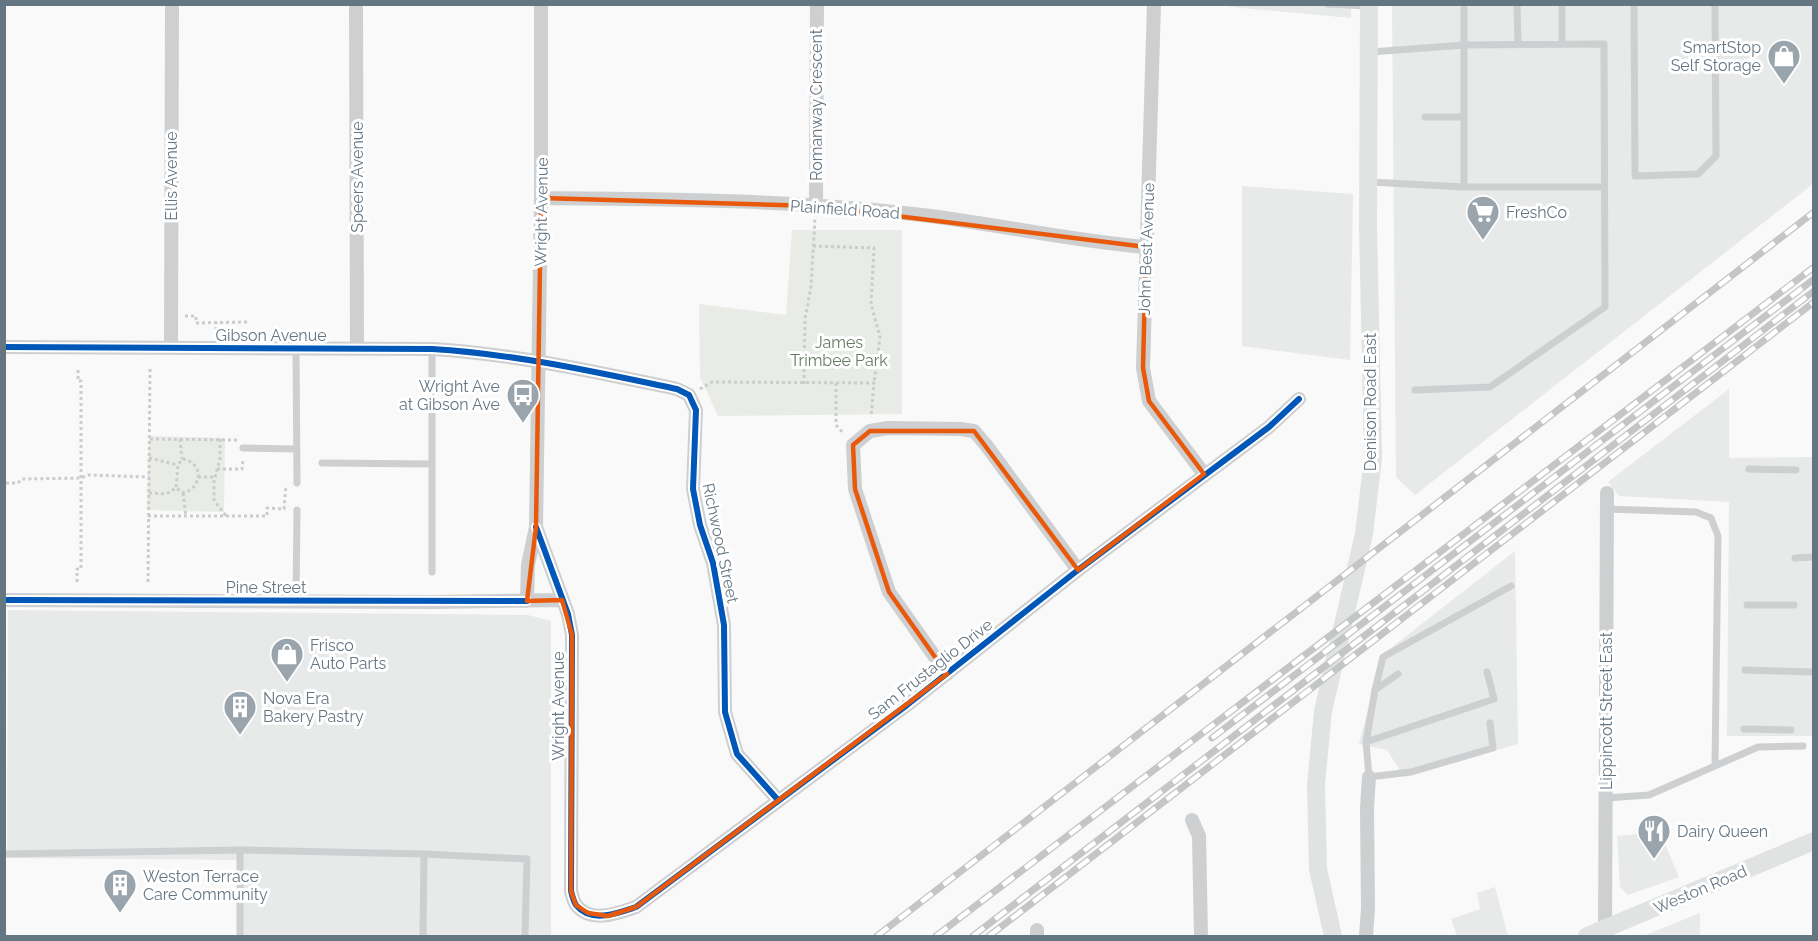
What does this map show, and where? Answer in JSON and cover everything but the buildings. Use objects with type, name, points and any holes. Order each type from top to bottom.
[{"type":"street","name":"Ellis Avenue","points":[[171,348],[172,4]]},
{"type":"street","name":"Speers Avenue","points":[[356,4],[357,349]]},
{"type":"street","name":"Wright Avenue","points":[[527,601],[528,565],[536,527],[541,198],[541,4]]},
{"type":"street","name":"Romanway Crescent","points":[[816,206],[817,4]]},
{"type":"street","name":"John Best Avenue","points":[[1154,4],[1143,368],[1149,401],[1204,474]]},
{"type":"street","name":"Denison Road East","points":[[1333,936],[1318,869],[1316,785],[1323,711],[1364,534],[1373,458],[1368,182],[1368,5]]},
{"type":"street","name":"Plainfield Road","points":[[541,198],[695,200],[816,206],[922,215],[1111,244],[1146,247]]},
{"type":"street","name":"Gibson Avenue","points":[[4,347],[432,349],[470,351],[537,361]]},
{"type":"street","points":[[537,361],[677,389],[689,395]]},
{"type":"street","name":"Richwood Street","points":[[689,395],[696,410],[693,489],[700,525],[713,563],[724,625],[725,712],[736,754],[778,800]]},
{"type":"street","name":"Sam Frustaglio Drive","points":[[571,891],[576,905],[588,913],[608,916],[636,907],[947,674],[1078,570],[1269,427],[1299,399]]},
{"type":"street","points":[[947,674],[889,592],[855,489],[853,445],[870,431],[888,428],[974,431],[1078,570]]},
{"type":"street","name":"Lippincott Street East","points":[[1605,933],[1607,493]]},
{"type":"street","name":"Wright Avenue","points":[[536,527],[568,614],[572,635],[571,891]]},
{"type":"street","name":"Pine Street","points":[[4,600],[562,600]]},
{"type":"street","points":[[1366,936],[1368,908],[1366,808],[1369,777]]},
{"type":"street","points":[[1192,820],[1199,836],[1201,936]]},
{"type":"street","name":"Weston Road","points":[[1587,936],[1605,933],[1814,841]]},
{"type":"lane","points":[[1328,4],[1368,5]]},
{"type":"lane","points":[[1464,4],[1464,187]]},
{"type":"lane","points":[[1517,4],[1518,45]]},
{"type":"lane","points":[[1562,4],[1562,44]]},
{"type":"lane","points":[[1634,4],[1635,176],[1698,174],[1716,156],[1715,4]]},
{"type":"lane","points":[[1368,52],[1464,45],[1604,44],[1605,307],[1490,387],[1415,390]]},
{"type":"lane","points":[[1425,117],[1464,117]]},
{"type":"lane","points":[[1368,182],[1464,187],[1604,187]]},
{"type":"lane","points":[[296,348],[297,483]]},
{"type":"lane","points":[[432,349],[432,572]]},
{"type":"lane","points":[[241,448],[297,449]]},
{"type":"lane","points":[[322,463],[432,464]]},
{"type":"lane","points":[[1749,469],[1796,470]]},
{"type":"lane","points":[[1607,509],[1696,512],[1711,518],[1718,536],[1715,766]]},
{"type":"lane","points":[[296,600],[297,510]]},
{"type":"lane","points":[[1795,558],[1814,557]]},
{"type":"lane","points":[[1490,723],[1493,748],[1411,772],[1369,777],[1366,742],[1383,657],[1510,586]]},
{"type":"lane","points":[[1747,604],[1794,605]]},
{"type":"lane","points":[[1745,670],[1814,672]]},
{"type":"lane","points":[[1366,742],[1494,699],[1487,672]]},
{"type":"lane","points":[[1375,690],[1398,674]]},
{"type":"lane","points":[[1744,729],[1791,730]]},
{"type":"lane","points":[[1606,798],[1649,795],[1758,747],[1803,746]]},
{"type":"lane","points":[[240,850],[240,936]]},
{"type":"lane","points":[[4,854],[240,850],[527,859],[525,936]]},
{"type":"lane","points":[[423,936],[424,854]]},
{"type":"path","points":[[804,384],[805,320],[811,286],[816,206]]},
{"type":"path","points":[[813,246],[874,248],[871,304],[880,337],[870,431]]},
{"type":"path","points":[[185,316],[196,316],[196,322],[247,322]]},
{"type":"path","points":[[77,582],[77,569],[81,569],[81,381],[78,381],[78,369]]},
{"type":"path","points":[[148,582],[150,369]]},
{"type":"path","points":[[689,395],[712,382],[874,383]]},
{"type":"path","points":[[836,383],[836,425],[853,445]]},
{"type":"path","points":[[150,439],[240,440],[241,448]]},
{"type":"path","points":[[176,488],[178,465],[182,459],[180,439]]},
{"type":"path","points":[[220,439],[220,459],[215,477],[214,500],[226,516]]},
{"type":"path","points":[[217,469],[242,470],[243,456],[239,455]]},
{"type":"path","points":[[149,458],[178,465]]},
{"type":"path","points":[[182,459],[190,460],[196,465],[198,477],[190,491],[183,493]]},
{"type":"path","points":[[6,483],[18,483],[22,479],[81,478],[88,475],[149,477]]},
{"type":"path","points":[[198,477],[215,477]]},
{"type":"path","points":[[148,516],[267,516],[267,508],[284,509],[286,482],[297,483]]},
{"type":"path","points":[[176,488],[183,493],[186,516]]},
{"type":"path","points":[[149,493],[166,494],[176,488]]},
{"type":"highlighted area","points":[[541,198],[816,206],[1146,247],[1143,368],[1149,401],[1204,474],[1078,570],[974,431],[870,431],[853,445],[855,489],[889,592],[947,674],[636,907],[608,916],[588,913],[576,905],[571,891],[572,635],[562,600],[527,601],[536,527]]},
{"type":"shaded area","points":[[1218,5],[1351,5],[1351,18],[1242,8]]},
{"type":"shaded area","points":[[1392,5],[1814,5],[1813,184],[1415,495],[1396,477]]},
{"type":"shaded area","points":[[1242,186],[1353,194],[1350,360],[1242,346]]},
{"type":"shaded area","points":[[1729,389],[1729,458],[1813,457],[1813,736],[1727,736],[1729,502],[1619,496],[1608,482]]},
{"type":"shaded area","points":[[1515,551],[1518,744],[1404,777],[1387,750],[1359,744],[1382,655]]},
{"type":"shaded area","points":[[8,610],[528,615],[551,621],[551,936],[239,936],[241,860],[7,858]]},
{"type":"shaded area","points":[[1660,832],[1679,877],[1628,895],[1620,887],[1617,836]]},
{"type":"shaded area","points":[[1495,887],[1508,936],[1457,936],[1451,919],[1480,909],[1477,893]]},
{"type":"shaded area","points":[[1700,913],[1700,936],[1643,936]]},
{"type":"green space","name":"James Trimbee Park","points":[[792,230],[902,230],[902,414],[718,416],[700,377],[699,304],[786,315]]},
{"type":"green space","points":[[149,436],[225,438],[224,512],[147,510]]},
{"type":"railway","points":[[877,936],[1814,212]]},
{"type":"railway","points":[[936,936],[1814,267]]},
{"type":"railway","points":[[1212,738],[1814,279]]},
{"type":"railway","points":[[973,936],[1814,291]]},
{"type":"railway","points":[[989,936],[1814,302]]},
{"type":"cycle path","points":[[4,347],[463,351],[555,364],[677,389],[689,395],[696,410],[693,489],[700,525],[713,563],[724,625],[725,712],[737,754],[778,800]]},
{"type":"cycle path","points":[[536,527],[568,614],[572,635],[571,891],[575,904],[582,911],[597,916],[613,914],[636,907],[907,705],[1078,570],[1269,427],[1299,399]]},
{"type":"cycle path","points":[[4,600],[527,601]]},
{"type":"place","name":"SmartStop Self Storage","points":[[1784,85]]},
{"type":"place","name":"FreshCo","points":[[1483,241]]},
{"type":"place","name":"Wright Ave at Gibson Ave","points":[[523,424]]},
{"type":"place","name":"Frisco Auto Parts","points":[[287,683]]},
{"type":"place","name":"Nova Era Bakery Pastry","points":[[240,736]]},
{"type":"place","name":"Dairy Queen","points":[[1654,860]]},
{"type":"place","name":"Weston Terrace Care Community","points":[[120,914]]}]
